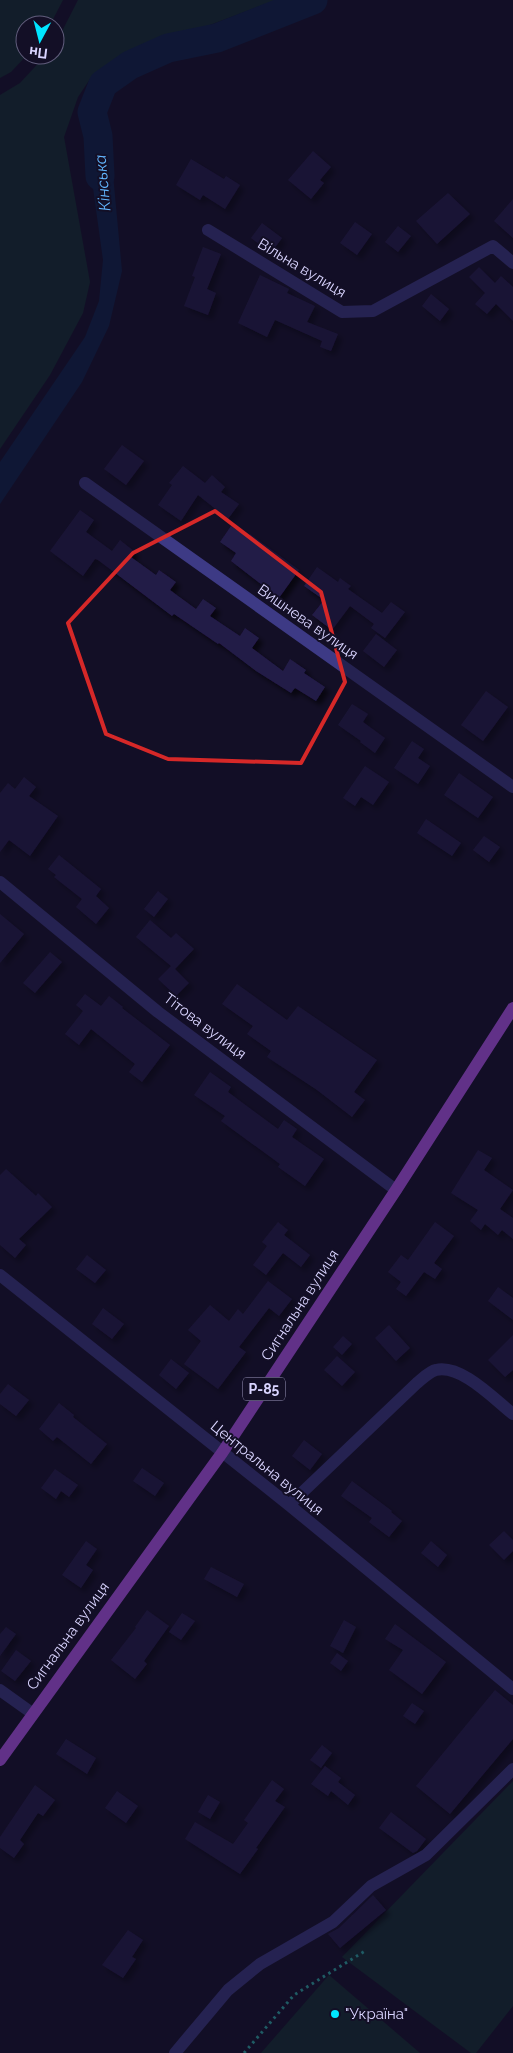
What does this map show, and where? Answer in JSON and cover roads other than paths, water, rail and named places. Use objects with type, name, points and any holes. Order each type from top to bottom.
[{"type":"main road","name":"Сигнальна вулиця","points":[[0,1760],[32,1713],[222,1453],[396,1190],[513,1008]]},
{"type":"street","name":"Вільна вулиця","points":[[208,230],[342,312],[373,311],[493,246],[513,263]]},
{"type":"street","name":"Вишнева вулиця","points":[[85,483],[513,787]]},
{"type":"street","name":"Тітова вулиця","points":[[0,882],[158,1012],[396,1190]]},
{"type":"street","name":"Центральна вулиця","points":[[0,1275],[289,1506],[513,1689]]},
{"type":"street","points":[[289,1506],[417,1383],[435,1370],[454,1370],[470,1380],[513,1414]]},
{"type":"street","points":[[0,1690],[32,1713]]},
{"type":"street","points":[[175,2053],[228,1990],[260,1964],[333,1922],[371,1886],[426,1854],[513,1769]]},
{"type":"water","points":[[98,136],[111,153],[122,271],[109,326],[82,382],[0,504],[0,462],[85,337],[99,301],[103,260],[89,159]]},
{"type":"waterway","name":"Кінська","points":[[100,176],[98,136],[92,112],[103,84],[130,65],[168,48],[217,38],[313,0]]},
{"type":"place","name":"\"Україна\"","points":[[335,2014]]}]
